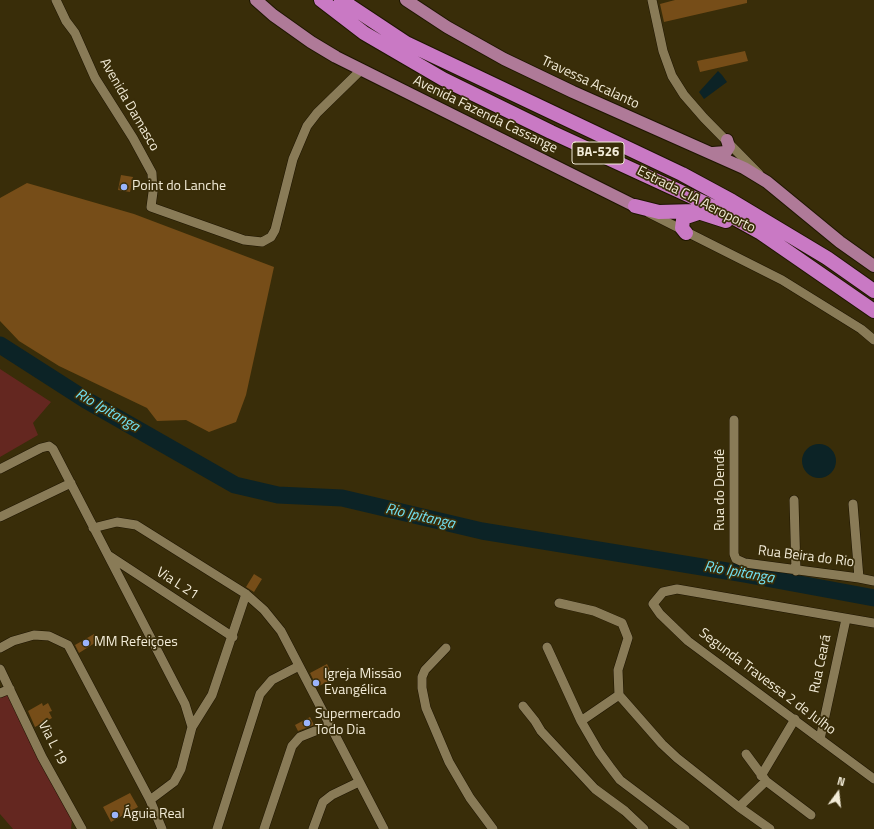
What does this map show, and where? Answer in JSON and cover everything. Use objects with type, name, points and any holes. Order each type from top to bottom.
[{"type":"highway","name":"Estrada CIA Aeroporto","points":[[321,0],[364,34],[443,79],[551,132],[716,208],[761,233],[874,311]]},
{"type":"highway","name":"Estrada CIA Aeroporto","points":[[341,0],[379,27],[427,54],[682,174],[732,201],[827,258],[874,291]]},
{"type":"highway","points":[[635,206],[659,212],[686,210],[701,213],[761,233]]},
{"type":"highway","points":[[686,233],[682,228],[683,220],[686,217],[701,213]]},
{"type":"main road","name":"Avenida Fazenda Cassange","points":[[256,0],[273,15],[311,42],[360,70],[635,206]]},
{"type":"main road","name":"Travessa Acalanto","points":[[406,0],[447,27],[511,62],[573,92],[734,163],[767,182],[840,242],[874,266]]},
{"type":"main road","points":[[713,153],[726,152],[729,147],[727,140]]},
{"type":"street","name":"Avenida Damasco","points":[[56,0],[66,21],[75,33],[95,78],[133,138],[152,173],[152,207],[244,240],[262,242],[267,240],[275,230],[293,160],[307,126],[317,113],[360,70]]},
{"type":"street","name":"Travessa Acalanto","points":[[652,0],[663,51],[672,76],[684,95],[704,118],[767,182]]},
{"type":"street","name":"Avenida Fazenda Cassange","points":[[635,206],[782,280],[862,329],[874,340]]},
{"type":"street","name":"Rua do Dendê","points":[[734,420],[734,554],[736,559]]},
{"type":"street","points":[[0,469],[41,448],[49,446],[53,449],[184,704],[192,727]]},
{"type":"street","points":[[0,517],[71,483]]},
{"type":"street","points":[[794,500],[796,571]]},
{"type":"street","points":[[853,504],[859,578]]},
{"type":"street","points":[[93,528],[117,522],[136,525],[246,594],[274,621],[384,829]]},
{"type":"street","name":"Via L 21","points":[[107,554],[233,637]]},
{"type":"street","name":"Rua Beira do Rio","points":[[736,559],[745,563],[874,581]]},
{"type":"street","name":"Segunda Travessa 2 de Julho","points":[[846,619],[678,589],[667,590],[655,600],[653,604],[654,608],[688,641],[874,779]]},
{"type":"street","points":[[150,800],[174,782],[186,756],[192,727],[212,696],[233,637],[246,594]]},
{"type":"street","points":[[559,603],[594,611],[622,624],[628,638],[618,670],[619,695],[662,744],[677,758],[739,807],[770,829]]},
{"type":"street","points":[[846,619],[874,623]]},
{"type":"street","name":"Rua Ceará","points":[[820,739],[846,619]]},
{"type":"street","points":[[0,648],[13,641],[34,635],[49,636],[68,645],[150,800],[162,829]]},
{"type":"street","points":[[547,647],[581,720],[599,752],[620,780],[685,829]]},
{"type":"street","points":[[446,648],[425,670],[422,677],[422,688],[426,708],[449,762],[470,798],[493,829]]},
{"type":"street","points":[[217,829],[260,694],[272,680],[299,666]]},
{"type":"street","name":"Via L 19","points":[[0,669],[42,757],[82,829]]},
{"type":"street","points":[[0,694],[10,689]]},
{"type":"street","points":[[581,720],[619,695]]},
{"type":"street","points":[[523,706],[535,721],[540,731],[595,789],[625,811],[644,829]]},
{"type":"street","points":[[739,807],[764,778],[795,719]]},
{"type":"street","points":[[264,829],[292,746],[300,737],[330,725]]},
{"type":"street","points":[[746,754],[764,778],[811,815]]},
{"type":"street","points":[[313,829],[323,802],[332,795],[359,782]]},
{"type":"shaded area","points":[[0,369],[51,402],[33,423],[38,435],[0,457]]},
{"type":"shaded area","points":[[13,689],[72,820],[71,829],[13,829],[0,814],[0,695]]},
{"type":"water","points":[[718,71],[727,82],[704,99],[699,92]]},
{"type":"water","points":[[816,444],[822,444],[826,445],[833,451],[836,461],[835,468],[829,475],[822,478],[816,478],[812,477],[805,471],[802,464],[802,458],[803,454],[809,447]]},
{"type":"building","points":[[675,0],[747,0],[747,3],[664,22],[660,4]]},
{"type":"building","points":[[745,51],[748,61],[700,72],[697,61]]},
{"type":"building","points":[[121,175],[133,177],[130,192],[118,190]]},
{"type":"building","points":[[27,183],[134,214],[274,267],[246,395],[236,422],[209,432],[186,420],[157,421],[147,408],[59,366],[19,341],[0,321],[0,198]]},
{"type":"building","points":[[254,574],[262,579],[254,592],[246,587]]},
{"type":"building","name":"MM Refeições","points":[[94,634],[98,641],[79,653],[75,645]]},
{"type":"building","points":[[327,664],[331,672],[326,675],[329,681],[317,687],[310,673]]},
{"type":"building","points":[[42,703],[43,706],[48,703],[52,711],[49,712],[52,718],[35,727],[28,711]]},
{"type":"building","points":[[310,717],[314,725],[298,731],[295,725]]},
{"type":"building","name":"Águia Real","points":[[130,793],[138,807],[111,822],[103,807]]},
{"type":"waterway","name":"Rio Ipitanga","points":[[0,345],[86,400],[235,485],[278,495],[342,498],[482,531],[745,574],[874,598]]},
{"type":"place","name":"Point do Lanche","points":[[124,187]]},
{"type":"place","name":"MM Refeições","points":[[86,643]]},
{"type":"place","name":"Igreja Missão Evangélica","points":[[316,683]]},
{"type":"place","name":"Supermercado Todo Dia","points":[[307,723]]},
{"type":"place","name":"Águia Real","points":[[115,815]]}]
